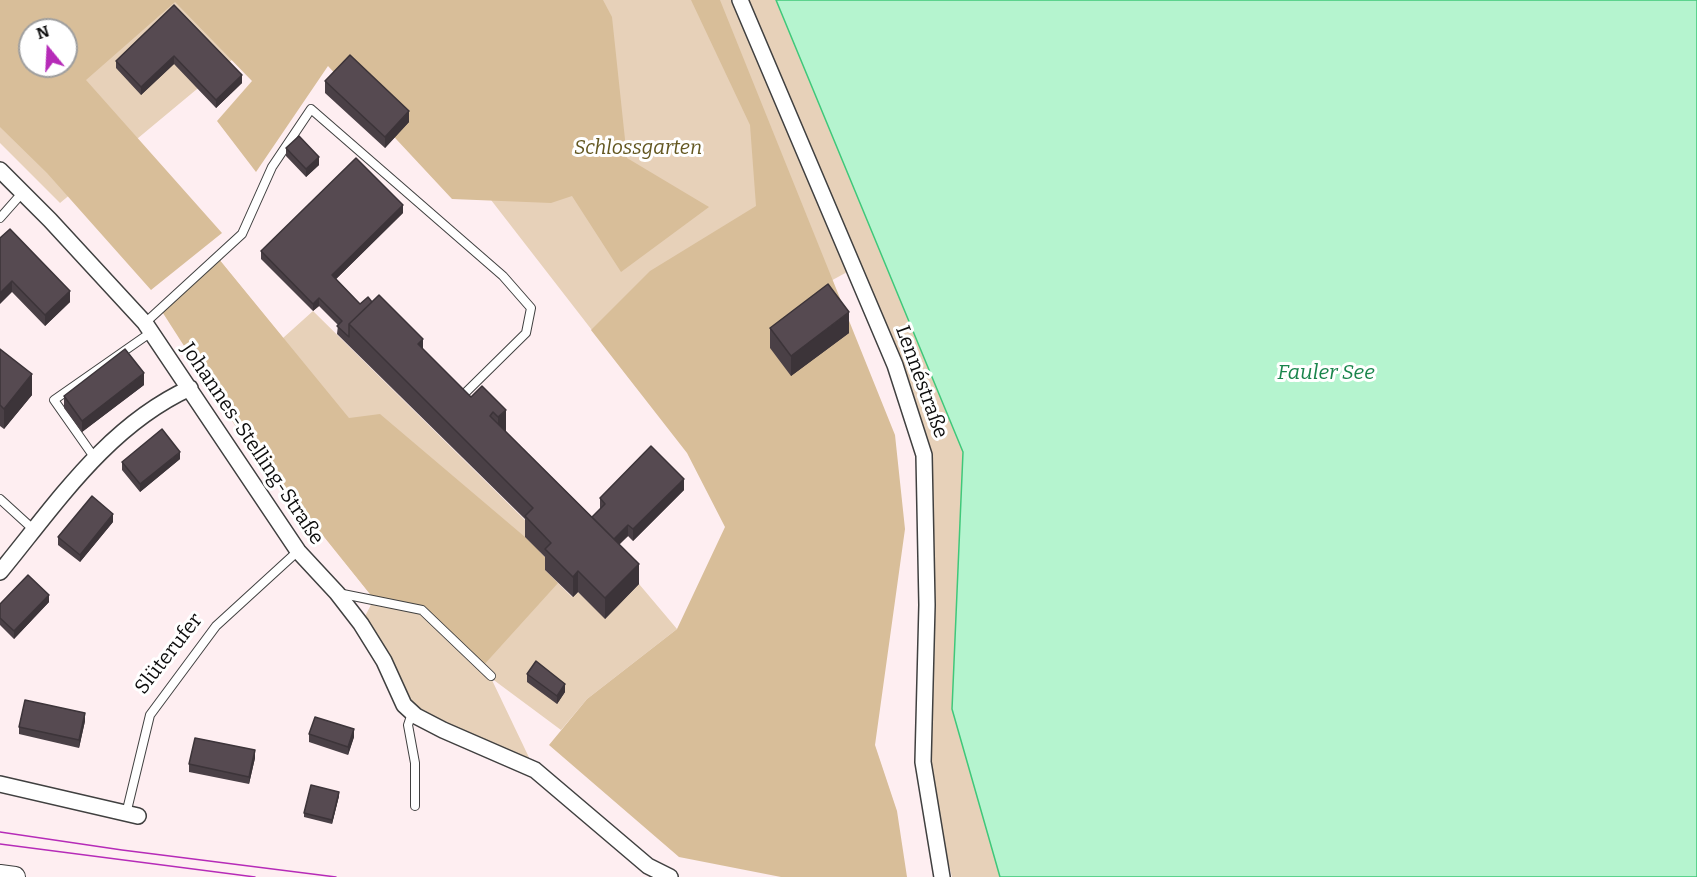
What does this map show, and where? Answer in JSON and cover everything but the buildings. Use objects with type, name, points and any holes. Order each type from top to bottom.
[{"type":"street","name":"Lennéstraße","points":[[740,0],[895,365],[924,455],[927,605],[923,762],[942,877]]},
{"type":"street","name":"Johannes-Stelling-Straße","points":[[0,170],[148,328],[298,551],[337,593],[361,624],[384,661],[404,705],[412,713],[443,730],[535,770],[648,866],[670,877]]},
{"type":"street","points":[[0,572],[94,457],[132,423],[190,388]]},
{"type":"street","name":"Slüterufer","points":[[0,784],[132,815]]},
{"type":"street","points":[[0,875],[15,877]]},
{"type":"lane","points":[[94,457],[54,400],[148,328],[242,234],[272,167],[311,109],[503,276],[531,308],[526,333],[455,402]]},
{"type":"lane","points":[[0,218],[23,192]]},
{"type":"lane","points":[[0,499],[34,530]]},
{"type":"lane","name":"Slüterufer","points":[[132,815],[150,715],[216,626],[298,551]]},
{"type":"lane","points":[[337,593],[422,610],[491,676]]},
{"type":"lane","points":[[412,713],[408,724],[415,763],[415,806]]},
{"type":"green space","points":[[0,0],[304,0],[60,203],[0,143]]},
{"type":"green space","name":"Schlossgarten","points":[[336,0],[737,0],[849,271],[636,387]]},
{"type":"green space","points":[[740,0],[776,0],[963,452],[952,709],[1000,877],[952,877],[923,762],[924,455]]},
{"type":"green space","points":[[218,258],[283,338],[313,311],[533,528],[545,570],[572,597],[578,592],[605,618],[639,584],[677,629],[587,699],[561,730],[491,678],[535,770],[443,730],[396,687],[361,624],[374,599],[236,427]]},
{"type":"shaded area","points":[[0,0],[603,0],[612,17],[627,158],[709,207],[621,272],[572,196],[551,203],[452,199],[328,66],[256,172],[217,121],[252,81],[175,2],[86,80],[222,233],[151,290],[47,173],[0,127]]},
{"type":"shaded area","points":[[691,0],[720,0],[895,435],[905,529],[875,745],[897,811],[907,877],[781,877],[679,857],[549,745],[587,699],[677,629],[725,527],[687,453],[591,330],[650,271],[756,206],[750,125]]},
{"type":"shaded area","points":[[218,258],[349,418],[380,414],[525,537],[551,563],[545,570],[558,583],[482,667],[422,610],[374,599],[236,427],[161,310]]},
{"type":"water","name":"Fauler See","points":[[776,0],[1697,0],[1697,877],[1000,877],[952,709],[963,452]]},
{"type":"tram line","points":[[0,832],[336,877]]},
{"type":"tram line","points":[[0,844],[255,877]]}]
